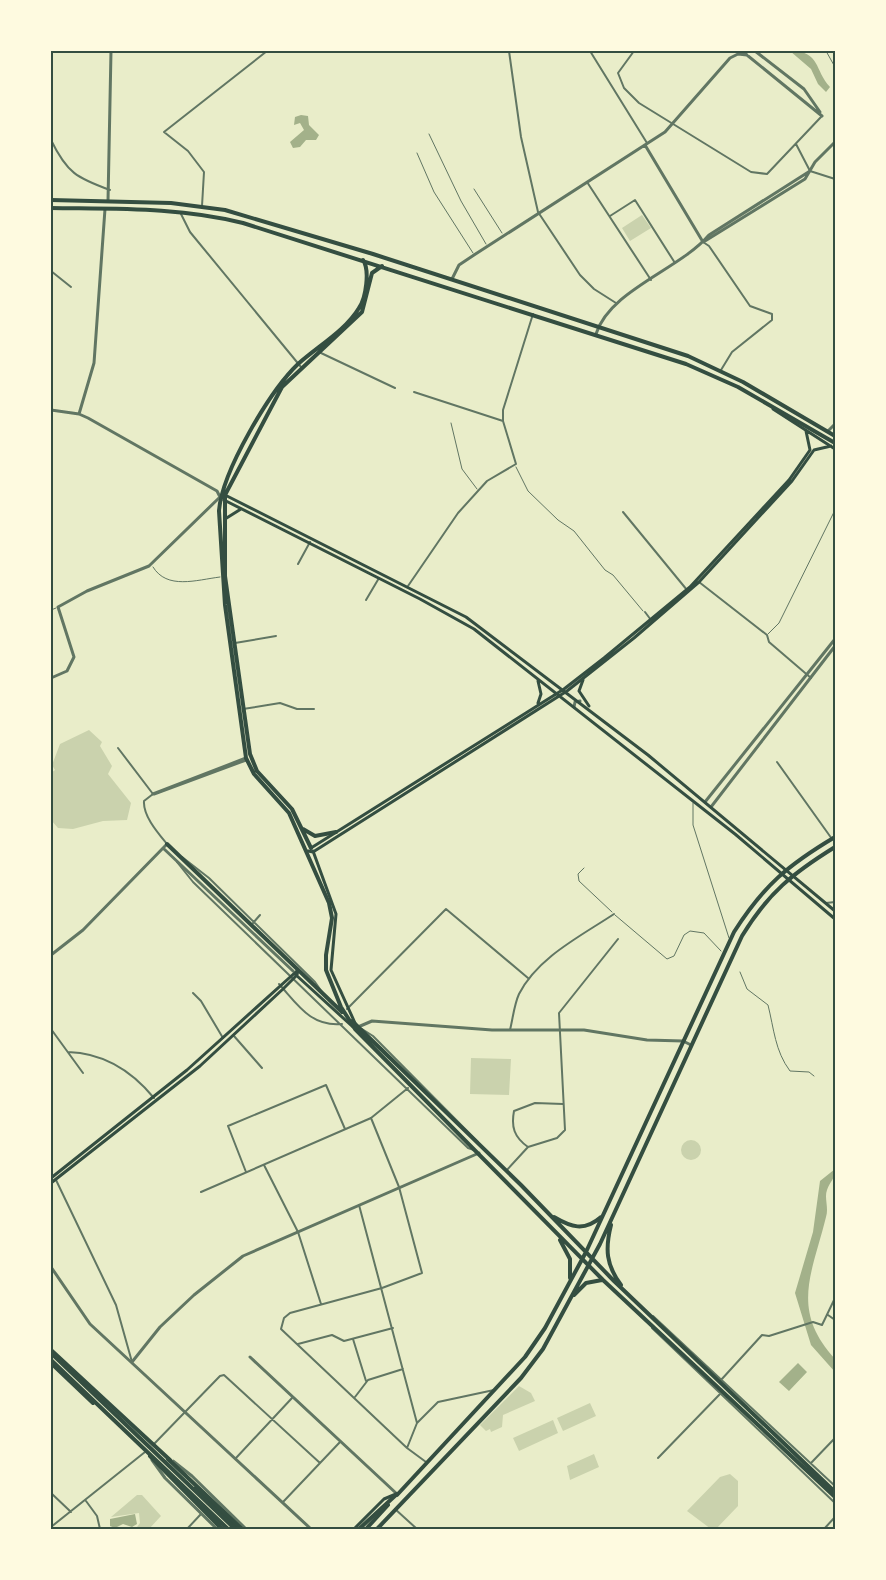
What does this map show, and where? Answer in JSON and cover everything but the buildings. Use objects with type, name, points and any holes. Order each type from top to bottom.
[{"type":"main road","points":[[51,201],[108,201],[201,206],[249,216],[598,326],[720,370],[835,436]]},
{"type":"main road","points":[[51,208],[180,211],[210,214],[243,223],[686,364],[760,399],[834,446]]},
{"type":"main road","points":[[355,1030],[333,988],[326,964],[332,911],[311,850],[289,813],[254,774],[248,759],[222,576],[223,498],[282,387],[299,366],[359,309],[367,273],[363,260]]},
{"type":"main road","points":[[299,366],[358,318],[367,300],[372,273],[382,266]]},
{"type":"main road","points":[[760,399],[806,431],[834,446]]},
{"type":"main road","points":[[566,690],[688,591],[794,475],[810,450],[806,431]]},
{"type":"main road","points":[[311,850],[336,832],[584,678],[699,582],[792,481],[814,450],[834,446]]},
{"type":"main road","points":[[223,498],[244,503],[466,617],[566,690],[670,772],[835,911]]},
{"type":"main road","points":[[223,498],[453,616],[558,694],[693,801],[835,919]]},
{"type":"main road","points":[[223,498],[225,576],[248,759],[292,809],[334,903],[336,920],[329,963],[355,1030]]},
{"type":"main road","points":[[224,519],[241,509]]},
{"type":"main road","points":[[535,677],[542,690],[536,706]]},
{"type":"main road","points":[[584,678],[579,691],[591,710]]},
{"type":"main road","points":[[311,850],[558,694]]},
{"type":"main road","points":[[302,828],[315,836],[336,832]]},
{"type":"main road","points":[[366,1529],[537,1342],[604,1215],[730,940],[755,901],[781,873],[834,838]]},
{"type":"main road","points":[[165,846],[252,923],[257,937],[481,1151],[588,1266],[788,1445],[835,1492]]},
{"type":"main road","points":[[378,1528],[525,1373],[543,1349],[613,1216],[742,936],[759,908],[787,879],[835,847]]},
{"type":"main road","points":[[294,974],[323,994],[346,1016]]},
{"type":"main road","points":[[155,1098],[223,1038],[279,984],[294,974]]},
{"type":"main road","points":[[51,1183],[54,1177],[234,1036],[283,989],[294,974]]},
{"type":"main road","points":[[323,994],[333,988]]},
{"type":"main road","points":[[691,1023],[695,1029],[699,1027]]},
{"type":"main road","points":[[481,1151],[506,1171],[777,1445],[835,1497]]},
{"type":"main road","points":[[548,1213],[577,1228],[590,1226],[604,1215]]},
{"type":"main road","points":[[613,1216],[607,1241],[608,1264],[627,1293]]},
{"type":"main road","points":[[558,1236],[570,1259],[570,1282]]},
{"type":"main road","points":[[568,1303],[586,1283],[595,1279],[603,1280]]},
{"type":"main road","points":[[51,1351],[201,1489],[240,1529]]},
{"type":"main road","points":[[51,1351],[240,1529]]},
{"type":"main road","points":[[51,1361],[226,1529]]},
{"type":"main road","points":[[51,1361],[226,1529]]},
{"type":"main road","points":[[150,1456],[181,1489],[226,1529]]},
{"type":"main road","points":[[168,1459],[240,1529]]},
{"type":"main road","points":[[354,1529],[384,1499],[397,1494]]},
{"type":"main road","points":[[359,1529],[397,1494]]},
{"type":"street","points":[[108,201],[111,51]]},
{"type":"street","points":[[201,206],[204,172],[188,151],[164,132],[267,51]]},
{"type":"street","points":[[509,51],[521,137],[538,212],[580,275],[594,289],[618,304]]},
{"type":"street","points":[[590,51],[703,242],[709,246],[750,306],[772,314],[772,320],[732,352],[720,370]]},
{"type":"street","points":[[634,51],[619,71],[620,81],[639,103],[749,171],[767,174],[822,116]]},
{"type":"street","points":[[730,58],[731,51]]},
{"type":"street","points":[[742,51],[822,116]]},
{"type":"street","points":[[755,51],[804,89],[822,116]]},
{"type":"street","points":[[452,279],[459,265],[646,144],[673,124],[730,58],[738,54],[747,55]]},
{"type":"street","points":[[51,140],[68,170],[81,180],[110,190]]},
{"type":"street","points":[[596,334],[598,326],[618,304],[703,242],[712,239],[805,179],[815,162],[835,142]]},
{"type":"street","points":[[796,143],[810,171],[835,179]]},
{"type":"street","points":[[587,182],[651,280]]},
{"type":"street","points":[[610,216],[635,200],[675,263]]},
{"type":"street","points":[[69,201],[69,208]]},
{"type":"street","points":[[79,414],[94,363],[105,208]]},
{"type":"street","points":[[180,211],[190,232],[299,366]]},
{"type":"street","points":[[51,271],[71,287]]},
{"type":"street","points":[[408,586],[458,513],[487,481],[516,464],[503,421],[503,410],[532,314]]},
{"type":"street","points":[[318,351],[395,388]]},
{"type":"street","points":[[414,392],[503,421]]},
{"type":"street","points":[[51,410],[79,414],[211,488],[223,498],[152,564],[87,591],[58,607],[74,657],[66,671],[51,678]]},
{"type":"street","points":[[827,431],[835,424]]},
{"type":"street","points":[[241,509],[244,503]]},
{"type":"street","points":[[623,512],[688,591]]},
{"type":"street","points":[[298,564],[310,542]]},
{"type":"street","points":[[366,600],[379,578]]},
{"type":"street","points":[[699,582],[767,635],[769,642],[809,676]]},
{"type":"street","points":[[645,612],[651,620]]},
{"type":"street","points":[[235,644],[276,636]]},
{"type":"street","points":[[711,807],[835,639]]},
{"type":"street","points":[[705,802],[835,646]]},
{"type":"street","points":[[543,683],[548,677]]},
{"type":"street","points":[[574,707],[575,702],[580,701]]},
{"type":"street","points":[[243,709],[280,704],[297,709],[314,709]]},
{"type":"street","points":[[118,748],[153,794]]},
{"type":"street","points":[[51,955],[83,930],[165,846],[143,803],[153,794],[248,759]]},
{"type":"street","points":[[777,762],[834,838]]},
{"type":"street","points":[[665,779],[670,777],[670,772]]},
{"type":"street","points":[[676,788],[678,783],[682,782]]},
{"type":"street","points":[[178,857],[342,1024],[370,1033],[408,1088],[430,1101]]},
{"type":"street","points":[[826,903],[835,902]]},
{"type":"street","points":[[347,1009],[446,909],[528,978]]},
{"type":"street","points":[[510,1030],[518,997],[528,978],[541,964],[614,914]]},
{"type":"street","points":[[260,915],[252,923],[320,986],[323,994]]},
{"type":"street","points":[[506,1171],[528,1147],[557,1138],[565,1130],[559,1012],[618,939]]},
{"type":"street","points":[[279,984],[306,1014],[319,1023],[342,1024]]},
{"type":"street","points":[[193,993],[201,1001],[223,1038]]},
{"type":"street","points":[[355,1030],[372,1021],[510,1030],[559,1029],[598,1032],[655,1041],[682,1041],[691,1045]]},
{"type":"street","points":[[51,1029],[83,1073]]},
{"type":"street","points":[[234,1036],[262,1068]]},
{"type":"street","points":[[68,1052],[84,1052],[124,1068],[155,1098]]},
{"type":"street","points":[[393,1065],[430,1101],[468,1148],[481,1151]]},
{"type":"street","points":[[246,1173],[228,1126],[326,1084],[345,1129]]},
{"type":"street","points":[[201,1192],[371,1118],[408,1088]]},
{"type":"street","points":[[528,1147],[515,1134],[512,1122],[514,1111],[535,1103],[565,1104]]},
{"type":"street","points":[[371,1118],[399,1187],[422,1273],[382,1288],[322,1304],[284,1318],[281,1329],[407,1448],[426,1462]]},
{"type":"street","points":[[132,1362],[160,1327],[194,1295],[243,1256],[481,1151]]},
{"type":"street","points":[[264,1165],[298,1232],[322,1304]]},
{"type":"street","points":[[51,1170],[116,1305],[132,1362]]},
{"type":"street","points":[[359,1205],[417,1423]]},
{"type":"street","points":[[51,1266],[85,1318],[311,1529]]},
{"type":"street","points":[[835,1298],[822,1325],[813,1322],[762,1335],[717,1383],[720,1394],[777,1445],[835,1503]]},
{"type":"street","points":[[828,1315],[835,1320]]},
{"type":"street","points":[[298,1344],[332,1335],[344,1341],[393,1328]]},
{"type":"street","points":[[353,1339],[366,1381]]},
{"type":"street","points":[[250,1357],[397,1494]]},
{"type":"street","points":[[355,1398],[366,1381],[403,1369]]},
{"type":"street","points":[[153,1445],[184,1411],[220,1376],[224,1375],[320,1464]]},
{"type":"street","points":[[407,1448],[417,1423],[438,1402],[492,1388],[495,1390]]},
{"type":"street","points":[[658,1458],[720,1394]]},
{"type":"street","points":[[236,1458],[292,1398]]},
{"type":"street","points":[[811,1463],[835,1438]]},
{"type":"street","points":[[283,1502],[340,1442]]},
{"type":"street","points":[[788,1445],[835,1486]]},
{"type":"street","points":[[52,1526],[145,1452]]},
{"type":"street","points":[[150,1456],[165,1478],[217,1529]]},
{"type":"street","points":[[168,1459],[192,1476],[240,1529]]},
{"type":"street","points":[[51,1493],[71,1512]]},
{"type":"street","points":[[86,1501],[97,1515],[100,1529]]},
{"type":"street","points":[[395,1509],[417,1529]]},
{"type":"street","points":[[187,1529],[201,1514]]},
{"type":"street","points":[[824,1529],[835,1517]]},
{"type":"lane","points":[[826,51],[835,67]]},
{"type":"lane","points":[[429,134],[461,201],[488,245]]},
{"type":"lane","points":[[417,153],[434,192],[474,255]]},
{"type":"lane","points":[[474,189],[503,235]]},
{"type":"lane","points":[[451,423],[462,469],[479,490]]},
{"type":"lane","points":[[516,464],[528,490],[558,520],[574,531],[605,570],[613,575],[645,612]]},
{"type":"lane","points":[[767,635],[779,623],[835,510]]},
{"type":"lane","points":[[152,564],[163,579],[178,582],[222,576]]},
{"type":"lane","points":[[51,610],[58,607]]},
{"type":"lane","points":[[693,801],[693,825],[730,940]]},
{"type":"lane","points":[[584,868],[578,874],[579,880],[614,914],[667,959],[674,956],[684,935],[690,931],[704,933],[724,953]]},
{"type":"lane","points":[[740,972],[747,989],[768,1005],[776,1049],[783,1062],[790,1071],[809,1072],[814,1076]]},
{"type":"shaded area","points":[[790,51],[807,54],[812,58],[830,87],[826,92],[818,84],[811,69]]},
{"type":"shaded area","points":[[308,116],[309,125],[319,135],[316,140],[306,140],[300,147],[293,148],[290,142],[304,130],[300,123],[294,125],[295,117]]},
{"type":"shaded area","points":[[642,215],[651,228],[630,241],[622,228]]},
{"type":"shaded area","points":[[89,730],[102,742],[100,746],[112,766],[108,774],[131,803],[127,820],[103,821],[73,829],[58,828],[51,820],[51,773],[55,770],[52,765],[60,744]]},
{"type":"shaded area","points":[[471,1058],[511,1059],[509,1095],[470,1094]]},
{"type":"shaded area","points":[[691,1140],[698,1143],[701,1150],[698,1157],[691,1160],[684,1157],[681,1150],[684,1143]]},
{"type":"shaded area","points":[[835,1169],[826,1193],[827,1214],[808,1291],[813,1324],[821,1341],[835,1359],[835,1372],[811,1345],[795,1293],[813,1232],[820,1181]]},
{"type":"shaded area","points":[[798,1363],[807,1372],[789,1391],[779,1382]]},
{"type":"shaded area","points":[[519,1386],[531,1393],[535,1401],[503,1415],[502,1427],[491,1432],[490,1429],[486,1431],[480,1425]]},
{"type":"shaded area","points":[[590,1403],[596,1416],[563,1431],[557,1418]]},
{"type":"shaded area","points":[[553,1420],[558,1433],[519,1451],[513,1438]]},
{"type":"shaded area","points":[[594,1454],[599,1467],[570,1480],[567,1466]]},
{"type":"shaded area","points":[[730,1474],[738,1481],[738,1506],[716,1529],[711,1529],[687,1511],[720,1477]]},
{"type":"shaded area","points":[[137,1495],[142,1495],[161,1516],[149,1529],[113,1529],[137,1527],[140,1523],[139,1513],[111,1517]]},
{"type":"shaded area","points":[[135,1514],[137,1524],[132,1527],[123,1524],[115,1528],[110,1526],[110,1519]]}]
